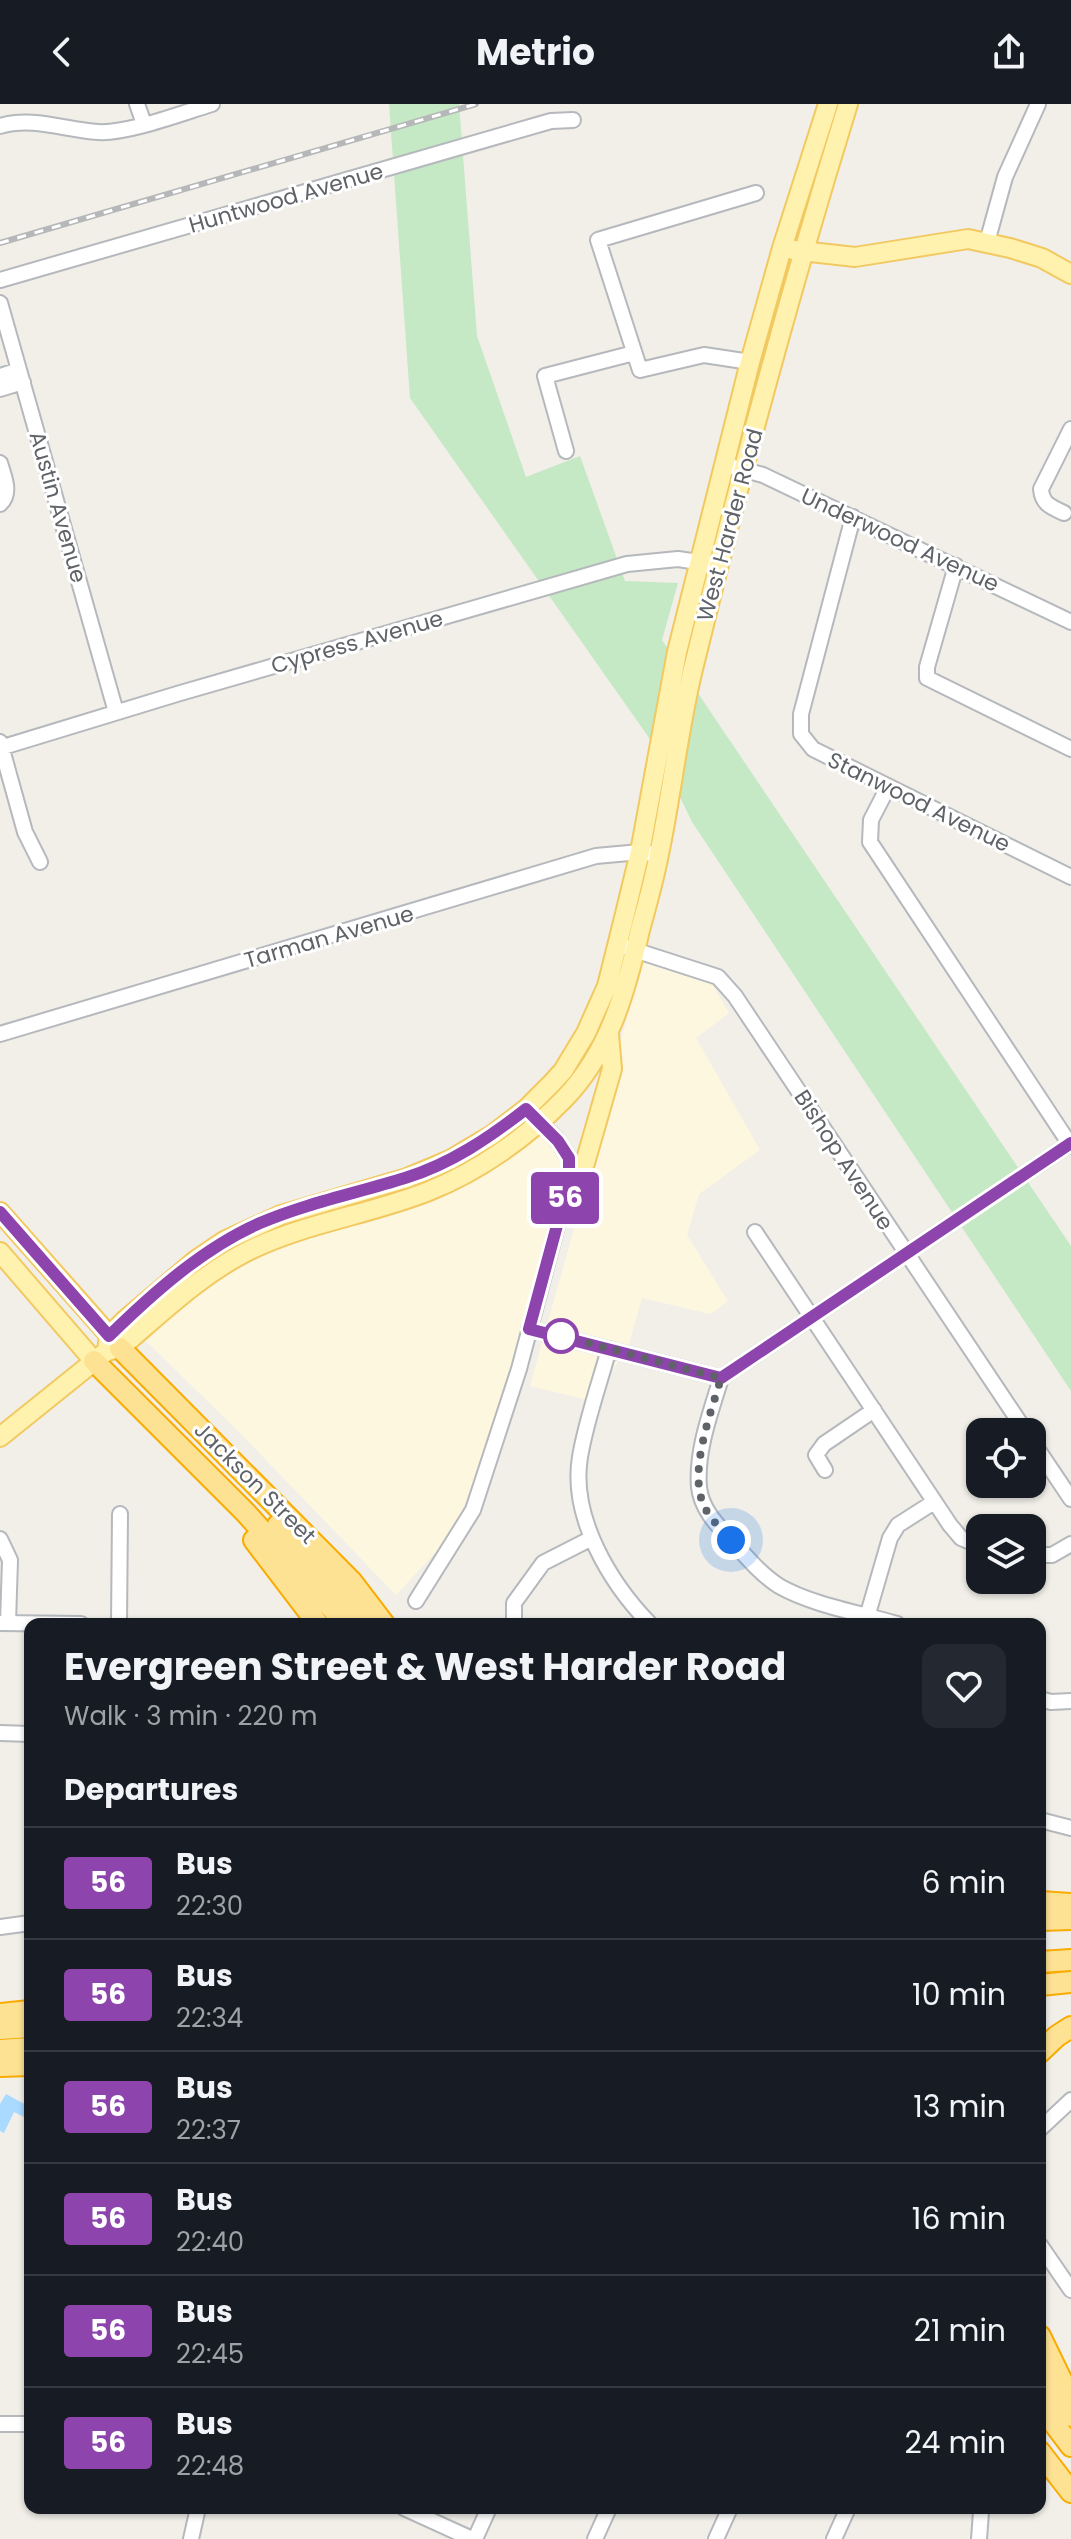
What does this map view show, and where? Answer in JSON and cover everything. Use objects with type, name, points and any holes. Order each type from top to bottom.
[{"type":"highway","name":"Jackson Street","points":[[108,1349],[237,1506],[341,1618]]},
{"type":"highway","name":"Jackson Street","points":[[108,1349],[352,1582],[379,1618]]},
{"type":"highway","points":[[108,1349],[279,1525],[360,1618]]},
{"type":"highway","points":[[237,1506],[238,1519],[313,1618]]},
{"type":"highway","points":[[1046,1902],[1071,1904]]},
{"type":"highway","points":[[1046,1920],[1071,1919]]},
{"type":"highway","points":[[1046,1950],[1071,1948]]},
{"type":"highway","points":[[1046,1962],[1071,1960]]},
{"type":"highway","points":[[1046,1984],[1071,1982]]},
{"type":"highway","points":[[0,2014],[24,2012]]},
{"type":"highway","points":[[0,2029],[24,2027]]},
{"type":"highway","points":[[1046,2046],[1071,2027]]},
{"type":"highway","points":[[0,2050],[24,2048]]},
{"type":"highway","points":[[0,2066],[24,2065]]},
{"type":"highway","points":[[1046,2348],[1071,2400]]},
{"type":"highway","points":[[1046,2381],[1071,2416]]},
{"type":"highway","points":[[1046,2413],[1071,2446]]},
{"type":"highway","points":[[1046,2460],[1071,2492]]},
{"type":"main road","name":"West Harder Road","points":[[626,948],[636,909],[659,855],[691,678],[718,565],[750,362],[828,104]]},
{"type":"main road","name":"West Harder Road","points":[[636,909],[640,852],[677,652],[699,562],[735,467],[848,104]]},
{"type":"main road","points":[[782,248],[855,257],[968,239],[1042,258],[1071,274]]},
{"type":"main road","points":[[569,1181],[585,1163],[612,1069],[609,1033],[626,948]]},
{"type":"main road","points":[[0,1437],[108,1349],[243,1254],[268,1243],[432,1190],[501,1152],[533,1115],[563,1071],[586,1033],[626,948]]},
{"type":"main road","points":[[533,1115],[564,1099],[609,1033]]},
{"type":"main road","points":[[0,1212],[108,1349]]},
{"type":"main road","points":[[0,1252],[108,1349]]},
{"type":"street","points":[[137,104],[144,124]]},
{"type":"street","points":[[0,126],[15,121],[118,132],[212,104]]},
{"type":"street","points":[[985,243],[1005,177],[1038,104]]},
{"type":"street","name":"Huntwood Avenue","points":[[0,280],[551,121],[573,120]]},
{"type":"street","points":[[750,362],[704,355],[640,370],[598,240],[756,193]]},
{"type":"street","name":"Austin Avenue","points":[[0,303],[116,712]]},
{"type":"street","points":[[566,451],[545,376],[634,353]]},
{"type":"street","points":[[0,376],[21,376]]},
{"type":"street","points":[[0,389],[21,376]]},
{"type":"street","points":[[1064,513],[1046,504],[1041,497],[1041,489],[1071,429]]},
{"type":"street","points":[[0,463],[7,492],[0,504]]},
{"type":"street","name":"Underwood Avenue","points":[[735,467],[763,475],[1071,622]]},
{"type":"street","name":"Stanwood Avenue","points":[[853,517],[801,714],[801,734],[813,749],[1071,877]]},
{"type":"street","name":"Cypress Avenue","points":[[1,746],[627,564],[657,560],[718,565]]},
{"type":"street","points":[[956,566],[927,667],[927,678],[1071,749]]},
{"type":"street","points":[[1,746],[25,832],[40,862]]},
{"type":"street","points":[[860,1618],[777,1585],[716,1524],[704,1506],[699,1488],[700,1458],[721,1378],[1071,1144],[870,842],[871,820],[888,787]]},
{"type":"street","name":"Tarman Avenue","points":[[0,1034],[596,856],[640,852],[659,855]]},
{"type":"street","name":"Bishop Avenue","points":[[626,948],[718,977],[735,996],[1017,1418]]},
{"type":"street","points":[[416,1601],[473,1510],[504,1420],[569,1181],[569,1158],[558,1141],[533,1115]]},
{"type":"street","points":[[755,1232],[934,1502],[961,1538],[966,1540]]},
{"type":"street","points":[[529,1329],[721,1378]]},
{"type":"street","points":[[609,1349],[580,1459],[578,1486],[592,1538],[609,1573],[645,1618]]},
{"type":"street","points":[[825,1470],[816,1455],[824,1444],[874,1410]]},
{"type":"street","points":[[1046,1462],[1071,1499]]},
{"type":"street","points":[[867,1618],[890,1538],[898,1525],[934,1502]]},
{"type":"street","points":[[119,1618],[120,1514]]},
{"type":"street","points":[[514,1618],[514,1603],[543,1563],[592,1538]]},
{"type":"street","points":[[0,1539],[10,1560],[4,1623],[24,1623]]},
{"type":"street","points":[[1046,1555],[1052,1555],[1071,1544]]},
{"type":"street","points":[[1046,1701],[1071,1701]]},
{"type":"street","points":[[0,1733],[24,1734]]},
{"type":"street","points":[[1046,1822],[1071,1828]]},
{"type":"street","points":[[0,1927],[24,1924]]},
{"type":"street","points":[[1046,2123],[1071,2100]]},
{"type":"street","points":[[1046,2254],[1071,2290]]},
{"type":"street","points":[[0,2424],[24,2424]]},
{"type":"street","points":[[191,2539],[197,2514]]},
{"type":"street","points":[[418,2514],[474,2539],[486,2514]]},
{"type":"street","points":[[595,2539],[606,2514]]},
{"type":"street","points":[[716,2539],[727,2514]]},
{"type":"street","points":[[834,2539],[845,2514]]},
{"type":"street","points":[[979,2539],[980,2514]]},
{"type":"shaded area","points":[[641,961],[709,979],[729,1013],[696,1038],[760,1150],[699,1194],[687,1235],[728,1301],[710,1314],[642,1298],[628,1347],[592,1401],[530,1386],[572,1236]]},
{"type":"shaded area","points":[[537,1131],[560,1157],[565,1180],[487,1456],[449,1538],[396,1595],[243,1436],[143,1338],[215,1282],[284,1243],[421,1201]]},
{"type":"green space","points":[[389,104],[459,104],[477,336],[526,477],[580,456],[625,581],[678,583],[662,640],[1071,1246],[1071,1391],[692,822],[659,753],[410,398]]},
{"type":"water","points":[[6,2094],[24,2104],[24,2117],[14,2112],[4,2133],[0,2131],[0,2104]]},
{"type":"railway","points":[[0,243],[476,104]]},
{"type":"bus line","name":"56","points":[[0,1212],[109,1336],[196,1260],[224,1241],[281,1215],[407,1178],[450,1160],[492,1135],[526,1109],[558,1141],[569,1158],[569,1181],[529,1329],[721,1378],[1071,1143]]},
{"type":"route","points":[[561,1336],[721,1378],[700,1458],[699,1488],[704,1506],[731,1540]]}]
